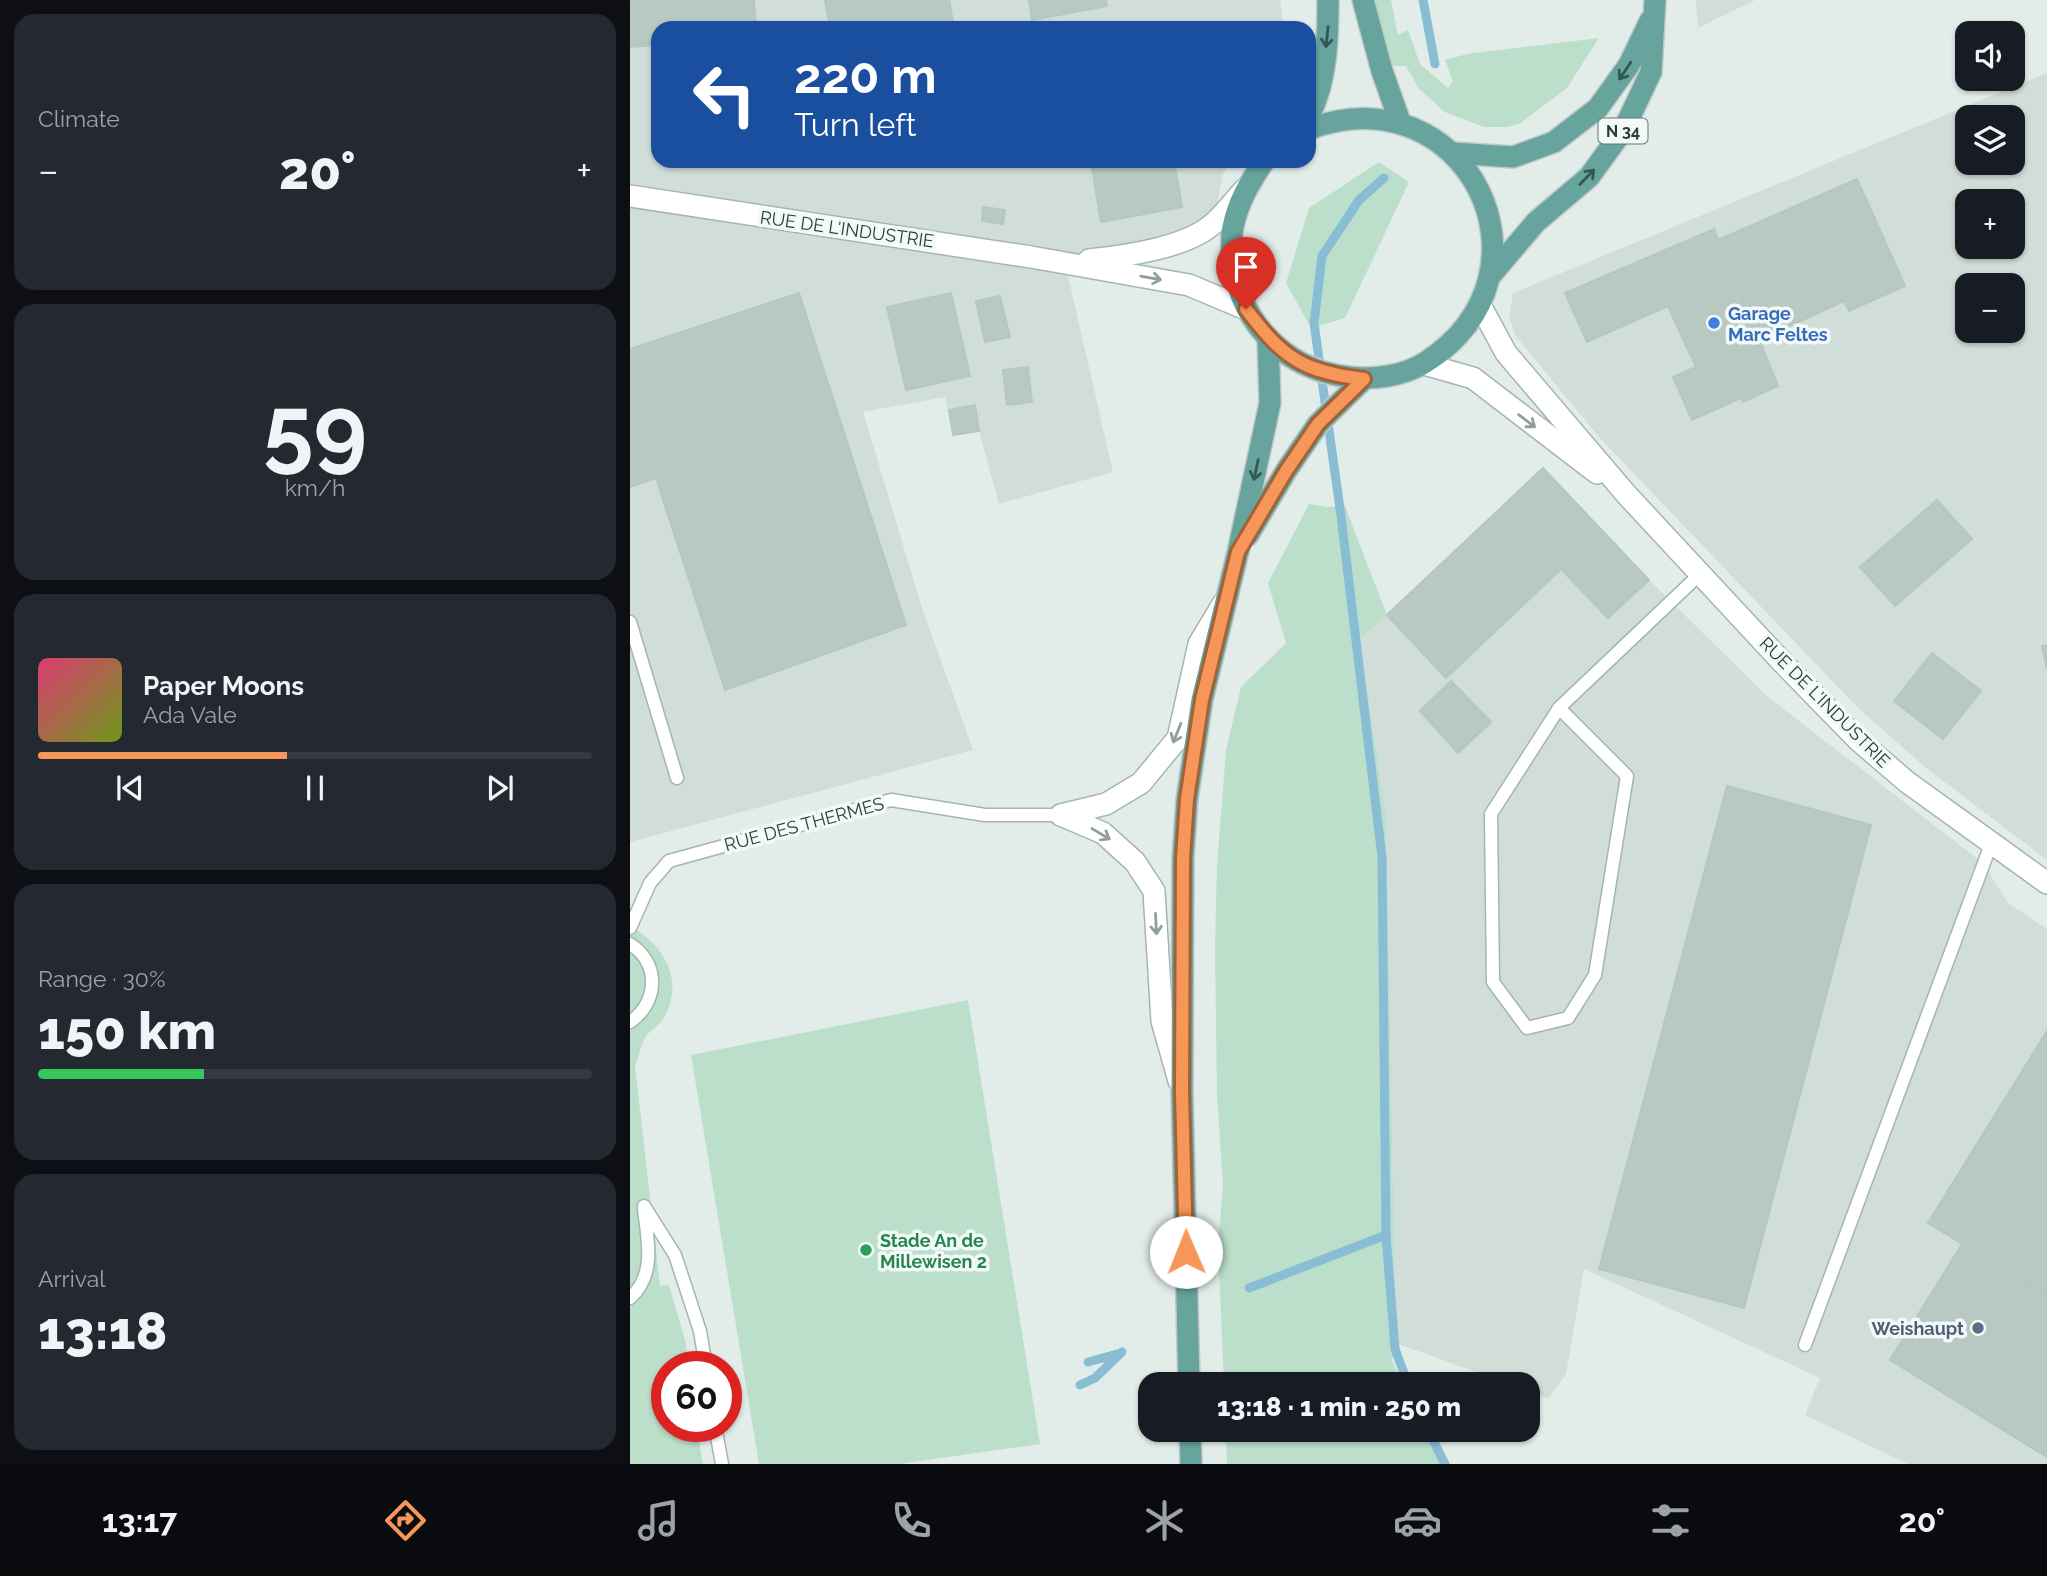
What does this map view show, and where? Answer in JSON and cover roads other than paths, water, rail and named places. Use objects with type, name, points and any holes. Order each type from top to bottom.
[{"type":"main road","points":[[1316,102],[1323,74],[1328,0]]},
{"type":"main road","points":[[1363,0],[1382,71],[1400,122]]},
{"type":"main road","name":"N 34","points":[[1453,153],[1513,157],[1554,142],[1598,108],[1629,65],[1655,5]]},
{"type":"main road","name":"N 34","points":[[1491,275],[1536,222],[1589,177],[1625,129],[1651,72],[1655,5]]},
{"type":"main road","name":"N 34","points":[[1259,168],[1244,190],[1232,229],[1233,270],[1246,309],[1268,339],[1298,362],[1330,375],[1364,379],[1395,375],[1424,364],[1457,339],[1480,305],[1491,275],[1493,239],[1487,208],[1473,179],[1453,153],[1428,135],[1400,122],[1366,117],[1332,120],[1316,126]]},
{"type":"main road","points":[[1189,1372],[1182,1092],[1183,858],[1187,799],[1202,700],[1270,403],[1268,339]]},
{"type":"main road","points":[[1238,552],[1286,471],[1318,424],[1364,379]]},
{"type":"main road","points":[[1190,1442],[1191,1464]]},
{"type":"street","name":"RUE DE L'INDUSTRIE","points":[[1065,262],[1129,256],[1182,240],[1213,224],[1244,190]]},
{"type":"street","name":"RUE DE L'INDUSTRIE","points":[[630,196],[1065,262],[1189,285],[1246,309]]},
{"type":"street","name":"RUE DE L'INDUSTRIE","points":[[1480,305],[1506,353],[1626,494],[1858,740],[1907,782],[2047,883]]},
{"type":"street","name":"RUE DE L'INDUSTRIE","points":[[1424,364],[1473,378],[1626,494]]},
{"type":"street","name":"RUE DES THERMES","points":[[1061,815],[1106,804],[1141,783],[1178,737],[1199,645],[1225,602]]},
{"type":"street","name":"RUE DES THERMES","points":[[1061,815],[1103,833],[1135,862],[1154,891],[1162,1021],[1182,1092]]},
{"type":"lane","points":[[1559,708],[1627,776],[1595,975],[1568,1018],[1527,1028],[1493,982],[1491,814],[1559,708],[1700,574]]},
{"type":"lane","points":[[630,622],[677,778]]},
{"type":"lane","name":"RUE DES THERMES","points":[[630,928],[650,883],[668,860],[891,800],[985,815],[1061,815]]},
{"type":"lane","points":[[1805,1345],[1991,844]]},
{"type":"lane","points":[[630,944],[647,960],[653,987],[643,1012],[630,1022]]},
{"type":"lane","points":[[630,1298],[640,1290],[646,1277],[649,1258],[644,1206],[675,1255],[700,1331],[703,1351]]},
{"type":"lane","points":[[718,1442],[722,1464]]},
{"type":"waterway","points":[[1423,0],[1435,64]]},
{"type":"waterway","points":[[1384,178],[1359,200],[1322,256],[1314,323],[1341,516],[1382,857],[1386,1235],[1395,1349],[1404,1372]]},
{"type":"waterway","points":[[1249,1288],[1386,1235]]},
{"type":"waterway","points":[[1080,1385],[1095,1378],[1122,1352]]},
{"type":"waterway","points":[[1088,1362],[1117,1354]]},
{"type":"waterway","points":[[1434,1442],[1445,1464]]},
{"type":"place","name":"Garage Marc Feltes","points":[[1714,323]]},
{"type":"place","name":"Stade An de Millewisen 2","points":[[866,1250]]},
{"type":"place","name":"Weishaupt","points":[[1978,1328]]}]
